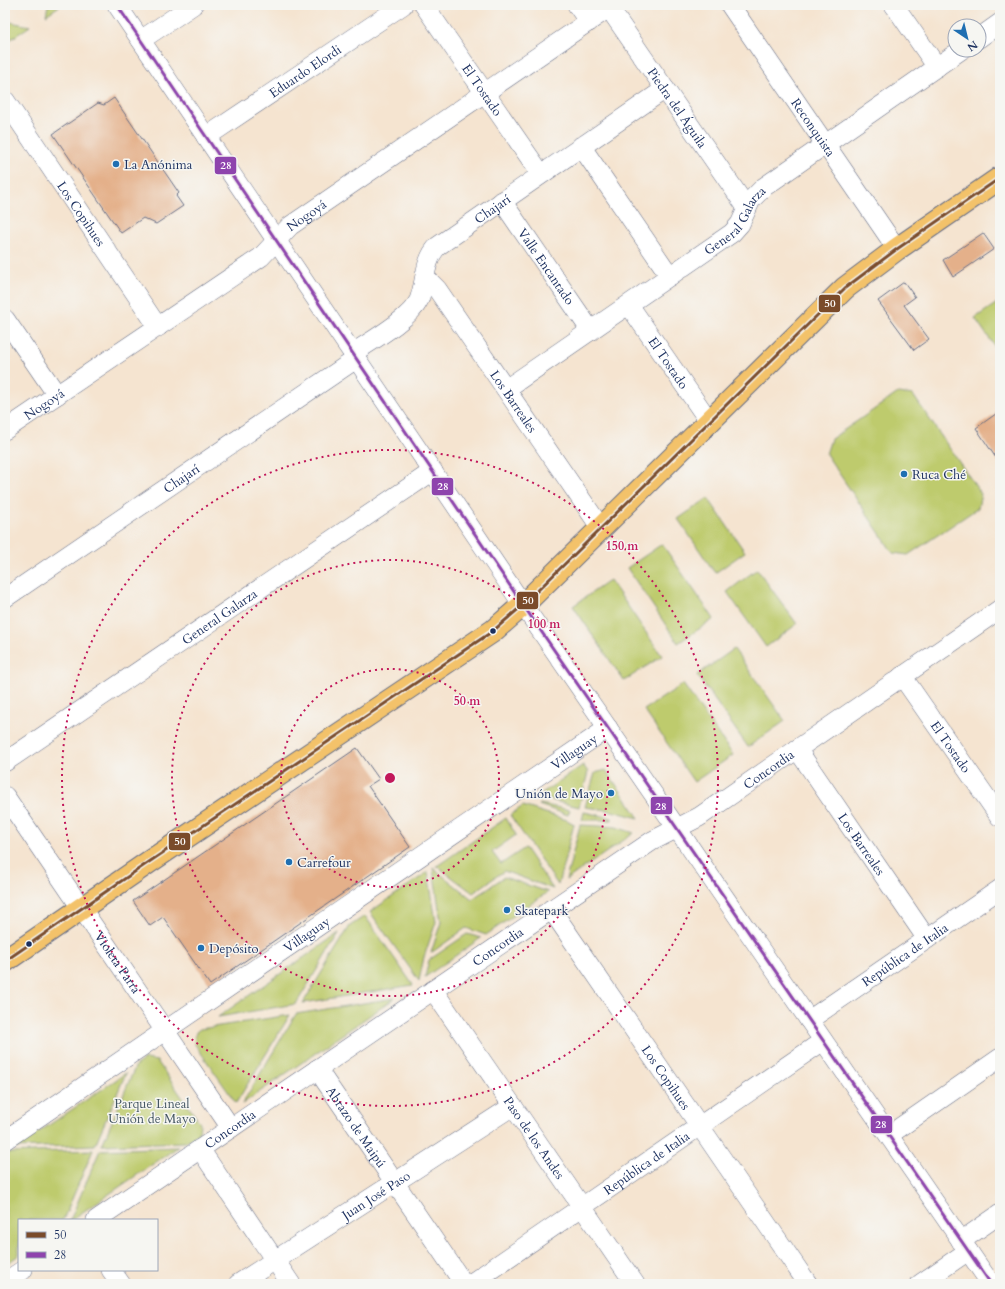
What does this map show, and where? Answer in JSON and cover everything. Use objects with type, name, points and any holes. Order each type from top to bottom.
[{"type":"main road","points":[[5,961],[81,908],[481,640],[504,622],[845,288],[897,249],[1000,178]]},
{"type":"street","points":[[117,5],[523,605],[991,1284]]},
{"type":"street","points":[[141,40],[193,5]]},
{"type":"street","name":"Eduardo Elordi","points":[[206,137],[403,5]]},
{"type":"street","name":"El Tostado","points":[[424,5],[541,174]]},
{"type":"street","points":[[578,5],[589,22]]},
{"type":"street","name":"Reconquista","points":[[730,5],[897,249]]},
{"type":"street","points":[[894,5],[937,67]]},
{"type":"street","name":"Nogoyá","points":[[5,430],[261,257],[290,226],[611,6]]},
{"type":"street","name":"Piedra del Águila","points":[[611,6],[747,208]]},
{"type":"street","points":[[987,32],[1000,23]]},
{"type":"street","name":"General Galarza","points":[[506,389],[736,229],[744,218],[751,200],[764,187],[950,58]]},
{"type":"street","name":"Chajarí","points":[[5,598],[354,356],[401,320],[411,311],[418,300],[428,261],[434,250],[443,242],[665,88]]},
{"type":"street","name":"Los Copihues","points":[[5,100],[158,327]]},
{"type":"street","points":[[582,146],[670,276]]},
{"type":"street","name":"Valle Encantado","points":[[502,202],[591,331]]},
{"type":"street","name":"Los Barreales","points":[[425,277],[437,289],[601,528]]},
{"type":"street","name":"El Tostado","points":[[628,305],[709,422]]},
{"type":"street","points":[[5,319],[56,395]]},
{"type":"street","name":"General Galarza","points":[[5,762],[432,471]]},
{"type":"street","name":"Concordia","points":[[97,1219],[659,836],[699,817],[1000,609]]},
{"type":"street","name":"El Tostado","points":[[902,676],[1000,817]]},
{"type":"street","name":"Villaguay","points":[[5,1140],[608,728]]},
{"type":"street","name":"Los Barreales","points":[[797,749],[927,939]]},
{"type":"street","name":"Violeta Parra","points":[[5,796],[231,1128]]},
{"type":"street","name":"República de Italia","points":[[809,1020],[1000,889]]},
{"type":"street","name":"Los Copihues","points":[[551,909],[808,1284]]},
{"type":"street","name":"Paso de los Andes","points":[[433,990],[636,1284]]},
{"type":"street","name":"República de Italia","points":[[470,1284],[824,1041]]},
{"type":"street","points":[[889,1135],[1000,1058]]},
{"type":"street","name":"Abrazo de Maipú","points":[[318,1069],[464,1284]]},
{"type":"street","name":"Juan José Paso","points":[[238,1284],[513,1106]]},
{"type":"street","points":[[200,1150],[292,1284]]},
{"type":"street","points":[[920,1284],[1000,1214]]},
{"type":"street","points":[[5,1282],[22,1271]]},
{"type":"street","points":[[112,1271],[121,1284]]},
{"type":"green space","points":[[48,5],[61,5],[46,15]]},
{"type":"green space","points":[[5,21],[30,26],[5,43]]},
{"type":"green space","points":[[1000,301],[1000,354],[975,318]]},
{"type":"green space","name":"Ruca Ché","points":[[898,393],[913,395],[981,494],[978,508],[908,555],[893,553],[826,454],[831,439]]},
{"type":"green space","points":[[708,498],[745,552],[715,573],[678,519]]},
{"type":"green space","points":[[662,544],[714,619],[678,643],[627,568]]},
{"type":"green space","points":[[757,569],[797,624],[766,647],[727,592]]},
{"type":"green space","points":[[610,580],[662,656],[624,681],[573,606]]},
{"type":"green space","points":[[734,649],[785,721],[748,747],[697,675]]},
{"type":"green space","points":[[683,684],[733,755],[694,782],[644,710]]},
{"type":"green space","points":[[583,765],[588,772],[579,807],[546,799],[542,793]]},
{"type":"green space","points":[[606,770],[639,818],[608,810],[585,807],[595,773]]},
{"type":"green space","points":[[539,805],[570,810],[568,815]]},
{"type":"green space","points":[[523,806],[567,820],[574,824],[558,885],[510,815]]},
{"type":"green space","points":[[584,812],[612,818],[612,820],[582,820]]},
{"type":"green space","points":[[506,818],[516,835],[492,852],[501,864],[525,848],[553,889],[504,871],[473,893],[437,866]]},
{"type":"green space","points":[[580,825],[616,827],[634,833],[566,880]]},
{"type":"green space","points":[[433,868],[472,899],[504,877],[548,892],[486,935],[466,928],[431,953],[441,922]]},
{"type":"green space","points":[[428,872],[436,922],[424,957],[419,981],[370,912]]},
{"type":"green space","points":[[365,916],[413,985],[303,1003],[350,926]]},
{"type":"green space","points":[[339,933],[296,1004],[218,1017]]},
{"type":"green space","points":[[467,934],[481,938],[425,977],[429,960]]},
{"type":"green space","points":[[395,998],[242,1104],[296,1014]]},
{"type":"green space","name":"Parque Lineal Unión de Mayo","points":[[290,1015],[236,1103],[194,1043],[196,1032],[200,1029]]},
{"type":"green space","name":"Parque Lineal Unión de Mayo","points":[[145,1059],[157,1061],[200,1123],[199,1133],[186,1142],[102,1145],[136,1065]]},
{"type":"green space","name":"Parque Lineal Unión de Mayo","points":[[126,1073],[95,1145],[15,1148]]},
{"type":"green space","name":"Parque Lineal Unión de Mayo","points":[[178,1147],[70,1219],[100,1150]]},
{"type":"green space","name":"Parque Lineal Unión de Mayo","points":[[93,1150],[63,1219],[18,1219],[18,1256],[5,1265],[5,1154]]},
{"type":"building","name":"La Anónima","points":[[114,98],[179,193],[176,196],[183,206],[156,224],[143,218],[121,233],[53,134],[98,103],[104,105]]},
{"type":"building","points":[[983,233],[994,249],[953,277],[943,260]]},
{"type":"building","points":[[904,282],[915,297],[904,305],[929,339],[914,350],[878,301]]},
{"type":"building","points":[[1000,411],[1000,464],[976,428]]},
{"type":"building","name":"Carrefour","points":[[357,748],[379,779],[368,786],[410,847],[210,985],[163,917],[150,926],[133,901]]},
{"type":"transit line","name":"28","points":[[117,5],[523,605],[991,1284]]},
{"type":"transit line","name":"50","points":[[5,961],[149,862],[493,631],[523,605],[845,288],[897,249],[1000,178]]},
{"type":"place","name":"La Anónima","points":[[116,164]]},
{"type":"place","name":"Ruca Ché","points":[[904,474]]},
{"type":"place","name":"Unión de Mayo","points":[[611,793]]},
{"type":"place","name":"Carrefour","points":[[289,862]]},
{"type":"place","name":"Skatepark","points":[[507,910]]},
{"type":"place","name":"Depósito","points":[[201,948]]}]
